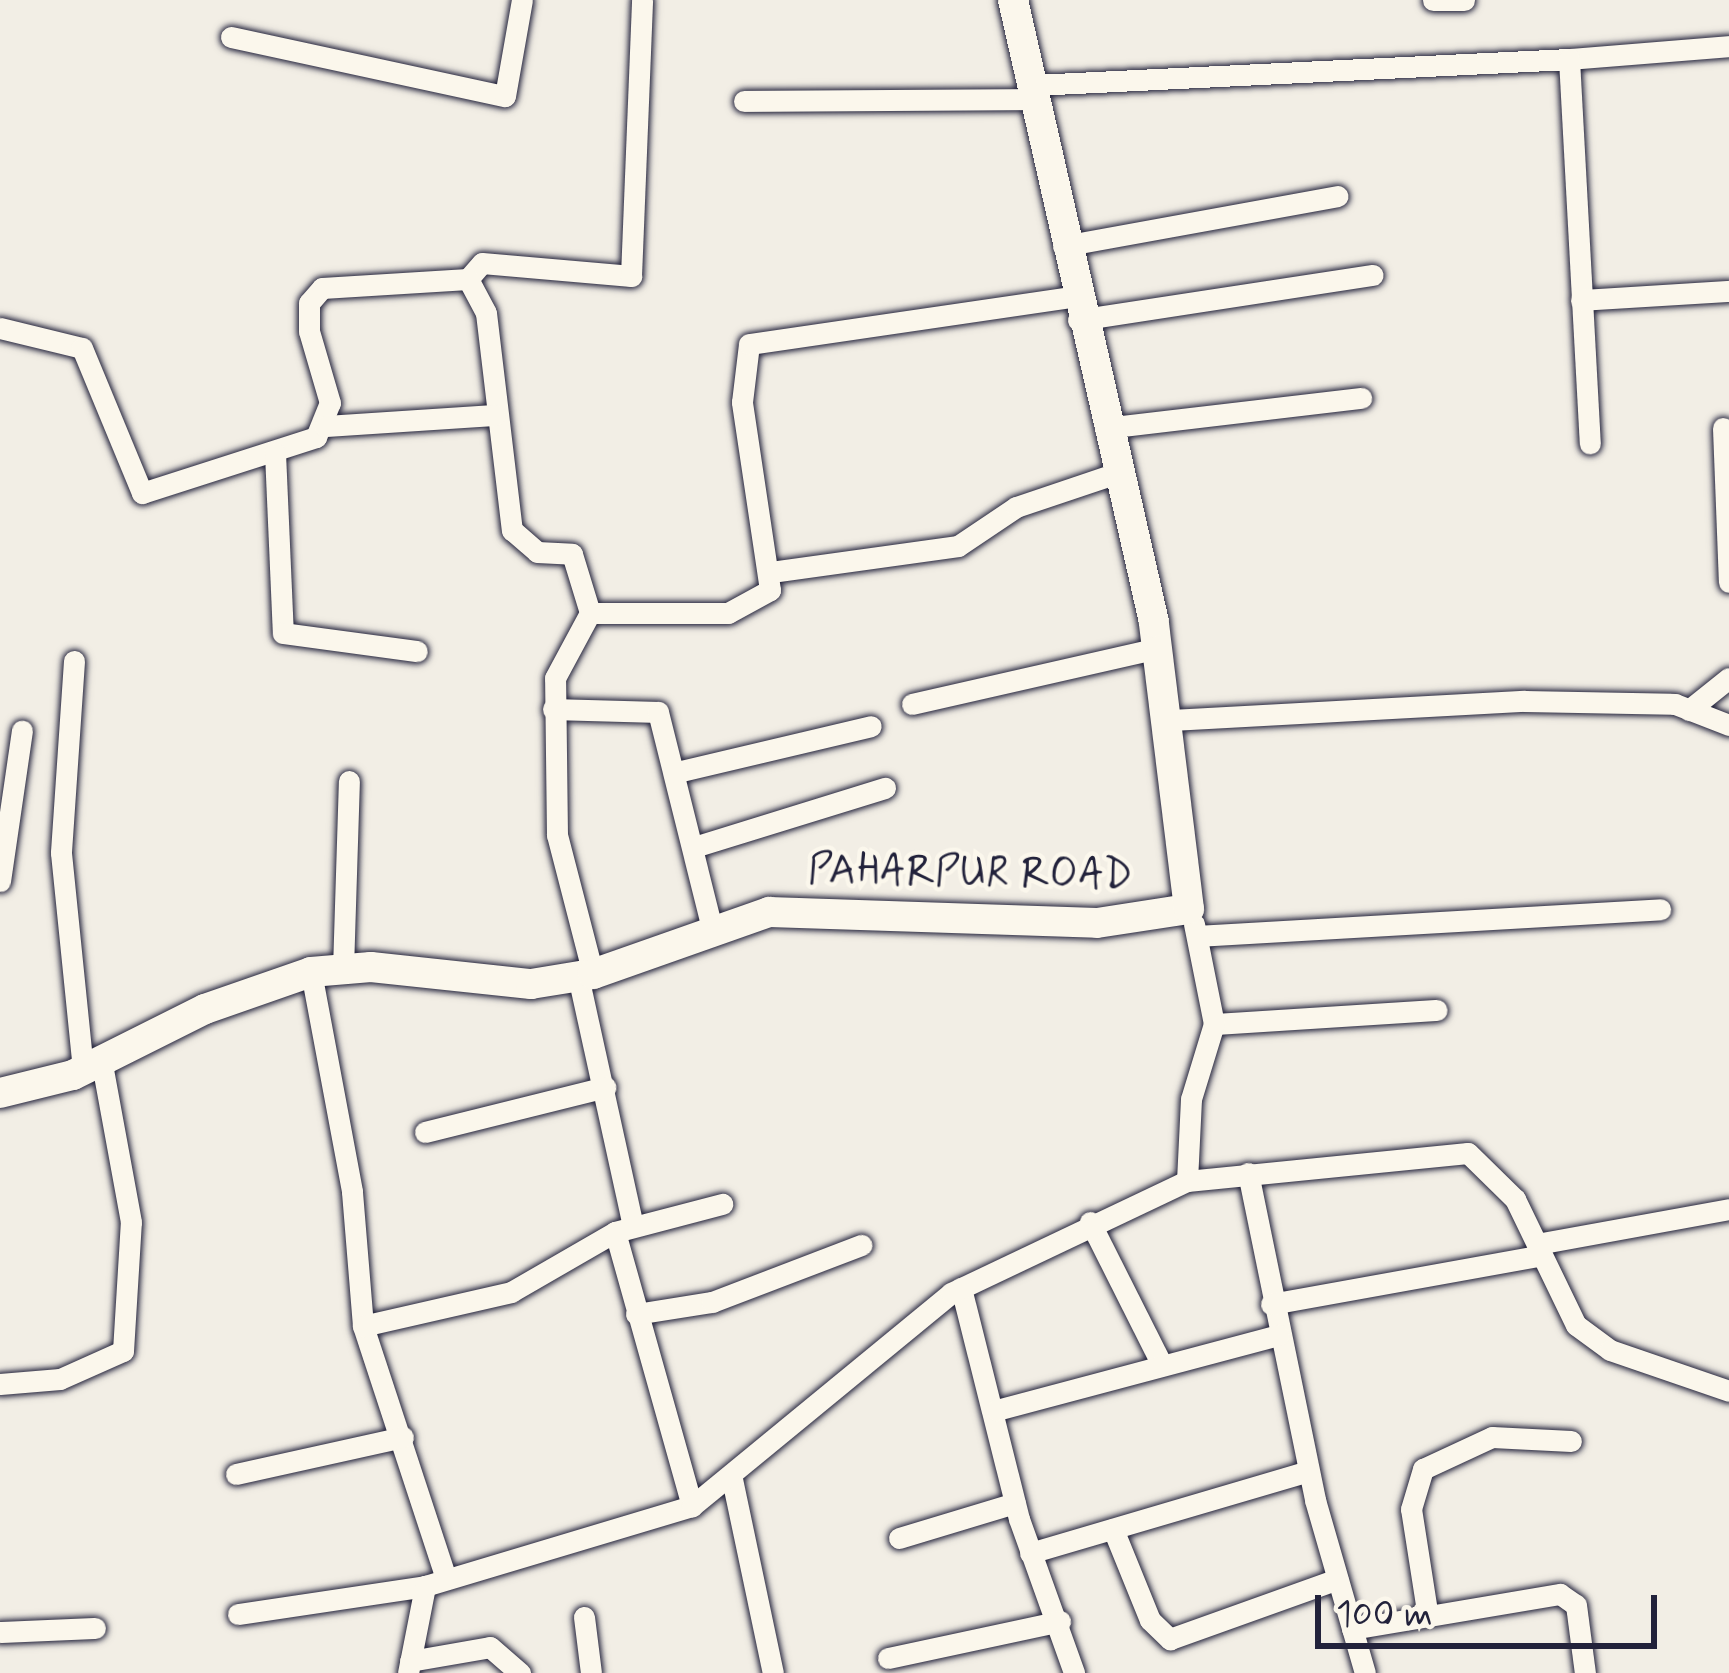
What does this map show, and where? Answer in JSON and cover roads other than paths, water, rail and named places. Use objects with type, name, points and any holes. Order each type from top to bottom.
[{"type":"street","points":[[231,38],[505,96],[522,0]]},
{"type":"street","points":[[325,426],[330,403],[309,331],[309,303],[322,289],[468,279],[482,263],[631,276],[642,0]]},
{"type":"street","name":"PAHARPUR ROAD","points":[[0,1093],[93,1067],[205,1009],[311,972],[344,969],[531,983],[586,975],[712,928],[770,912],[1194,922],[1158,648],[1075,309],[1013,0]]},
{"type":"street","points":[[1433,0],[1464,0]]},
{"type":"street","points":[[744,101],[1035,92],[1729,46]]},
{"type":"street","points":[[1569,59],[1590,443]]},
{"type":"street","points":[[1063,246],[1337,196]]},
{"type":"street","points":[[590,613],[728,613],[770,590],[771,572],[742,402],[749,344],[1373,275]]},
{"type":"street","points":[[468,279],[486,313],[512,530],[537,552],[572,554],[590,613],[558,668],[553,709],[556,835],[586,975],[636,1314],[692,1507]]},
{"type":"street","points":[[1581,300],[1729,291]]},
{"type":"street","points":[[0,328],[82,348],[142,494],[274,454],[325,426],[495,415]]},
{"type":"street","points":[[1106,428],[1360,398]]},
{"type":"street","points":[[1723,428],[1729,582]]},
{"type":"street","points":[[274,454],[283,633],[417,651]]},
{"type":"street","points":[[771,572],[958,546],[1016,507],[1117,472]]},
{"type":"street","points":[[912,704],[1158,648]]},
{"type":"street","points":[[0,1384],[60,1379],[123,1351],[130,1222],[93,1067],[61,853],[74,661]]},
{"type":"street","points":[[1689,710],[1729,678]]},
{"type":"street","points":[[1171,720],[1432,703],[1689,710],[1729,725]]},
{"type":"street","points":[[553,709],[658,712],[677,772],[712,928]]},
{"type":"street","points":[[677,772],[871,726]]},
{"type":"street","points":[[0,881],[22,731]]},
{"type":"street","points":[[344,969],[349,781]]},
{"type":"street","points":[[694,847],[885,788]]},
{"type":"street","points":[[1187,1181],[1191,1099],[1214,1024],[1194,922],[1660,909]]},
{"type":"street","points":[[311,972],[352,1192],[363,1326],[403,1437],[435,1580],[409,1667]]},
{"type":"street","points":[[1214,1024],[1437,1010]]},
{"type":"street","points":[[425,1132],[604,1087]]},
{"type":"street","points":[[238,1614],[435,1580],[692,1507],[732,1479],[826,1389],[961,1288],[1090,1222],[1187,1181],[1468,1154],[1515,1199],[1592,1339],[1729,1391]]},
{"type":"street","points":[[1248,1173],[1308,1471],[1365,1673]]},
{"type":"street","points":[[363,1326],[511,1292],[624,1229],[722,1204]]},
{"type":"street","points":[[1271,1304],[1729,1209]]},
{"type":"street","points":[[1090,1222],[1162,1365]]},
{"type":"street","points":[[636,1314],[712,1303],[861,1245]]},
{"type":"street","points":[[961,1288],[998,1410],[1030,1553],[1060,1621],[1074,1673]]},
{"type":"street","points":[[998,1410],[1278,1335]]},
{"type":"street","points":[[236,1474],[403,1437]]},
{"type":"street","points":[[1427,1611],[1412,1508],[1423,1469],[1492,1437],[1570,1441]]},
{"type":"street","points":[[1030,1553],[1308,1471]]},
{"type":"street","points":[[732,1479],[773,1673]]},
{"type":"street","points":[[899,1538],[1016,1503]]},
{"type":"street","points":[[1113,1528],[1150,1620],[1170,1639],[1338,1579]]},
{"type":"street","points":[[1352,1630],[1427,1611],[1569,1597],[1585,1673]]},
{"type":"street","points":[[584,1617],[592,1673]]},
{"type":"street","points":[[888,1658],[1060,1621]]},
{"type":"street","points":[[0,1632],[94,1628]]},
{"type":"street","points":[[409,1667],[490,1647],[520,1673]]}]
